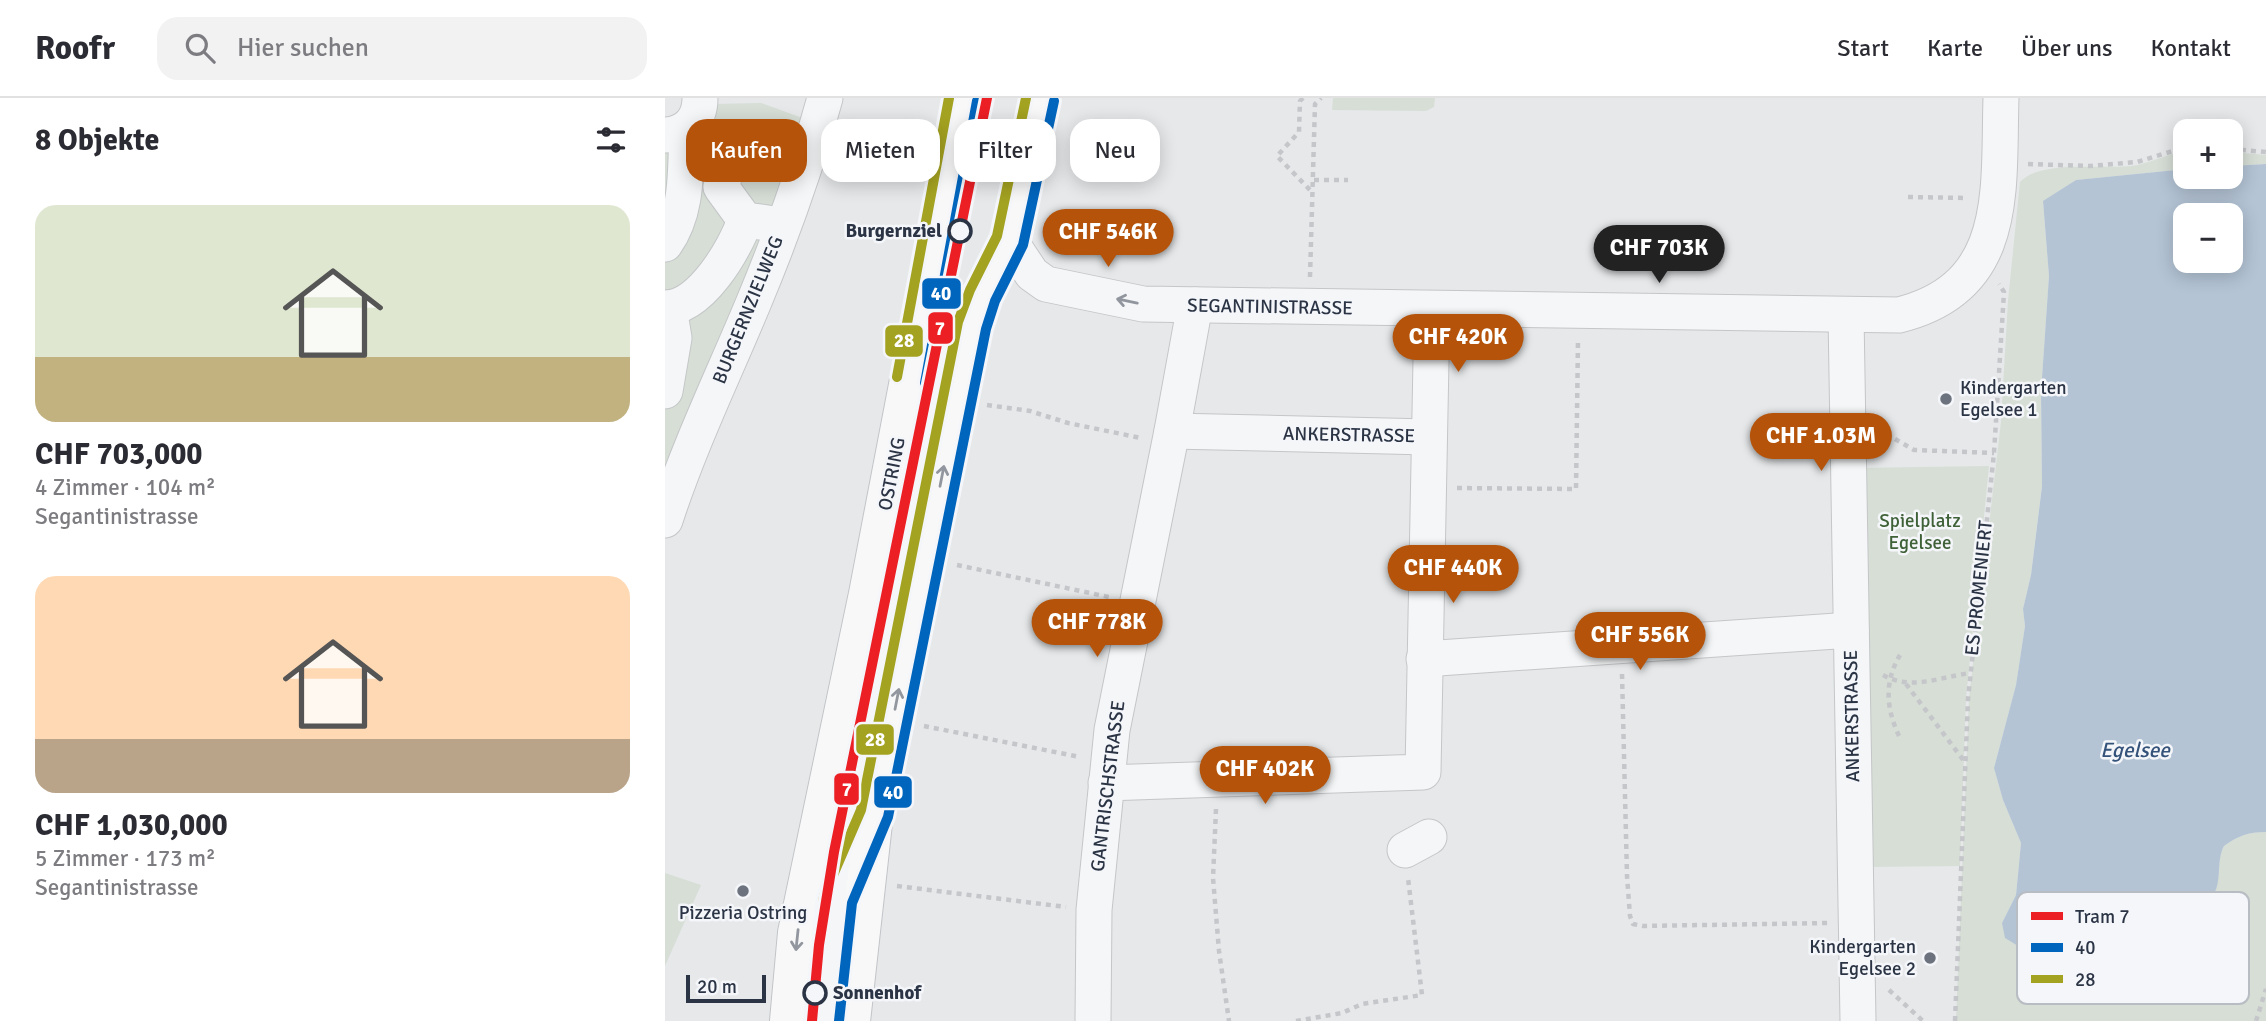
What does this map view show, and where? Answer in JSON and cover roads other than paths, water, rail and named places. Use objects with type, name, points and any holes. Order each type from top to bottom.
[{"type":"main road","name":"OSTRING","points":[[789,1021],[797,933],[921,328],[963,98]]},
{"type":"main road","name":"OSTRING","points":[[851,1021],[874,814],[972,325],[982,296],[1010,241],[1040,98]]},
{"type":"main road","name":"OSTRING","points":[[815,849],[832,904],[815,1021]]},
{"type":"street","name":"BURGERNZIELWEG","points":[[665,520],[694,440],[754,302],[810,150],[825,98]]},
{"type":"street","name":"SEGANTINISTRASSE","points":[[1010,241],[1033,274],[1047,284],[1143,304],[1884,317],[1916,311],[1944,296],[1968,276],[1985,250],[1995,219],[2001,98]]},
{"type":"street","points":[[665,244],[680,216],[674,176],[684,120]]},
{"type":"street","points":[[723,182],[721,187],[745,220],[782,226]]},
{"type":"street","points":[[665,391],[674,338],[667,308],[694,295],[720,268],[739,237],[745,220]]},
{"type":"street","points":[[825,1021],[832,904],[947,297],[932,260]]},
{"type":"street","name":"GANTRISCHSTRASSE","points":[[1093,1021],[1094,910],[1107,774],[1124,663],[1171,437],[1195,305]]},
{"type":"street","points":[[1429,436],[1432,309]]},
{"type":"street","points":[[1846,316],[1851,643]]},
{"type":"street","name":"ANKERSTRASSE","points":[[1107,774],[1217,780],[1423,772],[1429,436],[1171,437]]},
{"type":"street","name":"ANKERSTRASSE","points":[[1424,659],[1621,645],[1851,643],[1858,1021]]},
{"type":"street","name":"OSTRING","points":[[832,904],[874,814]]},
{"type":"water","name":"Egelsee","points":[[2266,164],[2266,832],[2243,835],[2224,846],[2215,892],[2017,892],[2017,945],[2005,938],[2002,923],[2016,895],[2021,843],[2003,800],[1994,768],[2016,685],[2025,626],[2023,609],[2031,575],[2042,486],[2041,392],[2049,276],[2043,201],[2076,180],[2173,170],[2173,189],[2243,189],[2243,165]]},
{"type":"tram line","name":"7","points":[[812,1021],[819,945],[834,852],[987,98]]},
{"type":"place","name":"Burgernziel","points":[[960,231]]},
{"type":"place","name":"Kindergarten Egelsee 1","points":[[1946,399]]},
{"type":"place","name":"Pizzeria Ostring","points":[[743,891]]},
{"type":"place","name":"Kindergarten Egelsee 2","points":[[1930,958]]},
{"type":"place","name":"Sonnenhof","points":[[815,993]]},
{"type":"park label","name":"Spielplatz Egelsee","points":[[1920,532]]}]
